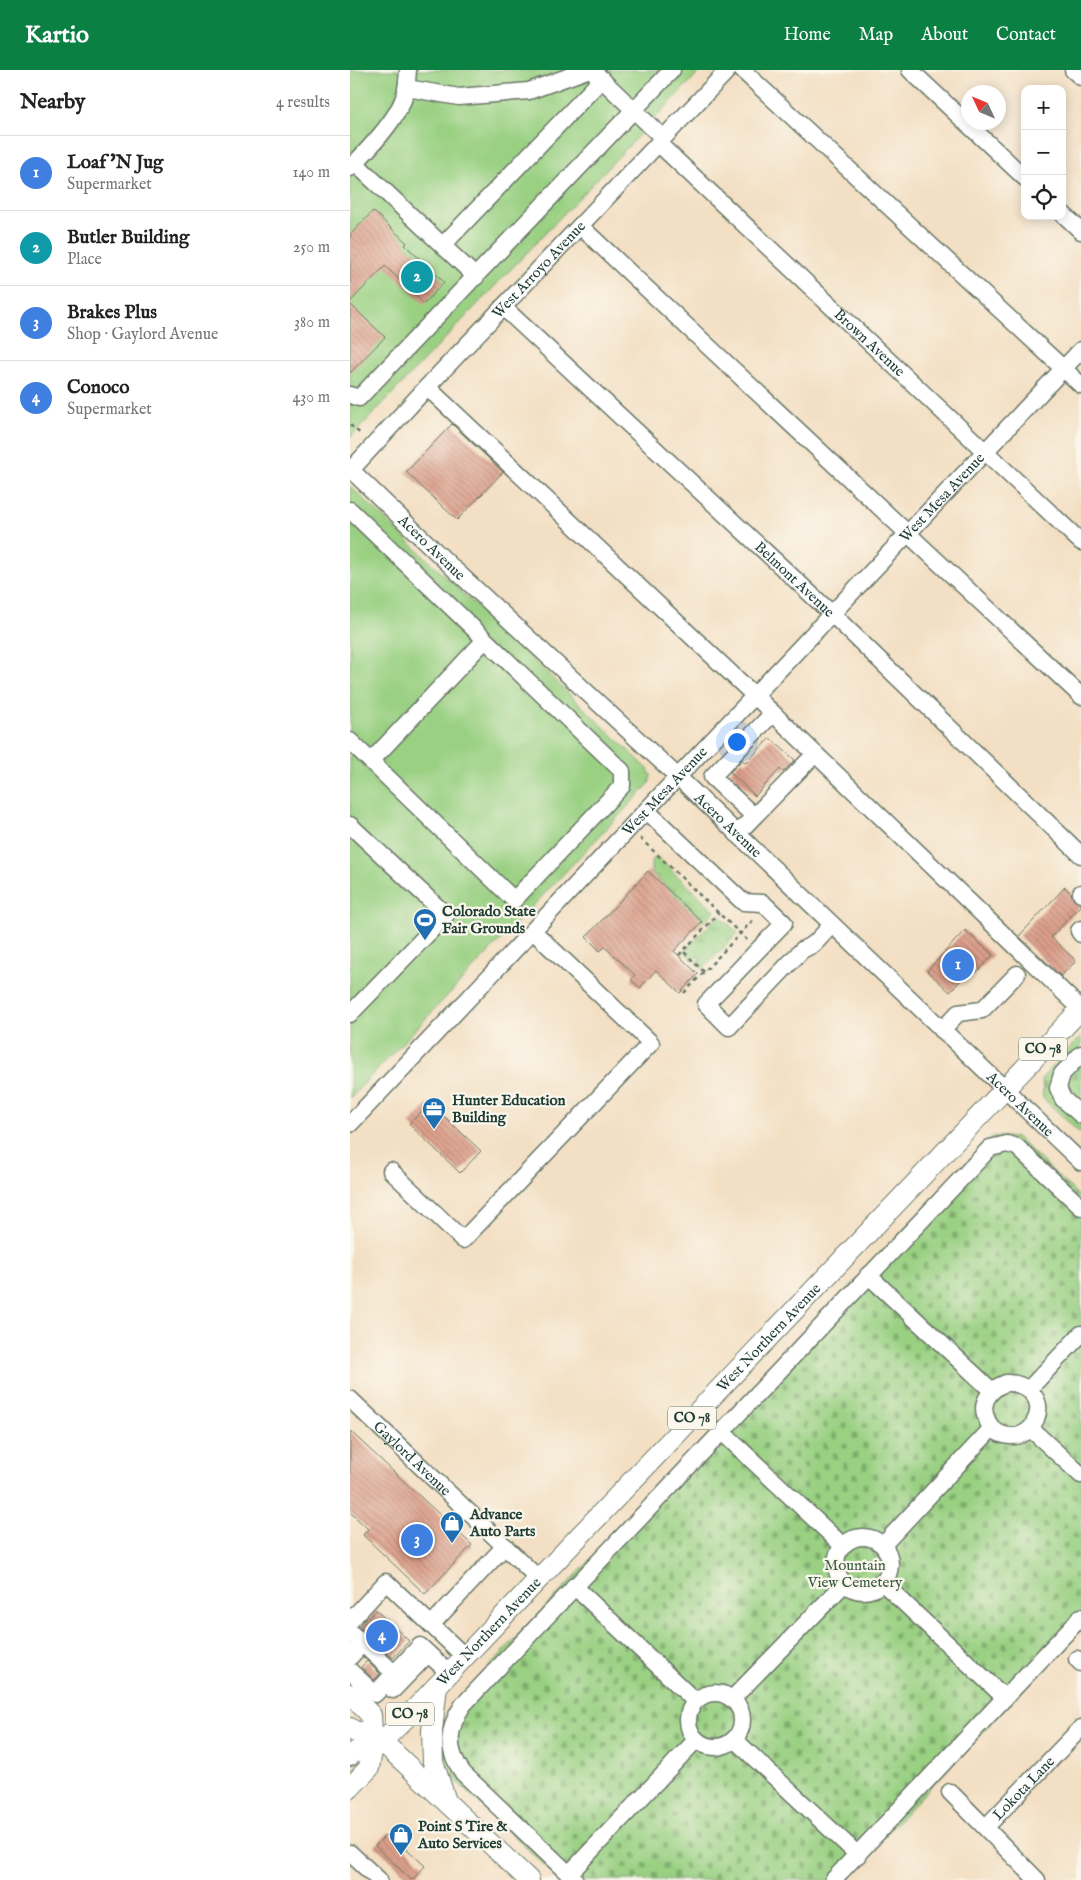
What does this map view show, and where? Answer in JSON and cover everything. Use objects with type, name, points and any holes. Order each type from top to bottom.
[{"type":"main road","name":"West Northern Avenue","points":[[350,1788],[369,1768],[375,1742],[414,1710],[1081,1009]]},
{"type":"main road","points":[[443,1679],[432,1731],[433,1762],[447,1803]]},
{"type":"main road","points":[[350,1694],[372,1715],[375,1742]]},
{"type":"main road","points":[[350,1728],[375,1742],[447,1803],[529,1880]]},
{"type":"main road","points":[[350,1756],[354,1752],[375,1742]]},
{"type":"street","points":[[408,70],[407,88],[394,116],[352,165],[443,245],[476,277]]},
{"type":"street","points":[[407,88],[459,97],[529,91],[587,70]]},
{"type":"street","points":[[350,395],[359,398],[672,70]]},
{"type":"street","name":"West Arroyo Avenue","points":[[351,470],[427,387],[728,70]]},
{"type":"street","points":[[742,70],[1081,385]]},
{"type":"street","points":[[910,70],[1022,175]]},
{"type":"street","points":[[1073,70],[1081,77]]},
{"type":"street","points":[[443,245],[597,75]]},
{"type":"street","name":"Brown Avenue","points":[[597,75],[634,110],[661,141],[1081,542]]},
{"type":"street","points":[[1066,217],[1081,231]]},
{"type":"street","points":[[580,226],[1081,696]]},
{"type":"street","name":"Belmont Avenue","points":[[503,307],[832,614],[1081,855]]},
{"type":"street","name":"West Mesa Avenue","points":[[350,1124],[533,931],[653,816],[678,777],[1081,350]]},
{"type":"street","points":[[427,387],[773,713],[1081,1009]]},
{"type":"street","name":"Acero Avenue","points":[[351,470],[453,568],[678,777],[831,926],[1081,1162]]},
{"type":"street","points":[[350,510],[622,771],[622,786],[514,900],[350,742]]},
{"type":"street","points":[[370,761],[485,640]]},
{"type":"street","points":[[754,816],[712,777],[773,713]]},
{"type":"street","points":[[737,834],[815,754]]},
{"type":"street","points":[[653,816],[743,902],[763,903],[784,923],[706,1004],[729,1027],[802,950],[814,944],[831,926]]},
{"type":"street","points":[[350,825],[446,915],[350,1014]]},
{"type":"street","points":[[1081,929],[1079,931],[1081,934]]},
{"type":"street","points":[[391,1172],[463,1240],[651,1042],[533,931]]},
{"type":"street","points":[[942,1030],[958,1013],[982,1010],[1016,974]]},
{"type":"street","points":[[1081,1054],[1062,1074],[1058,1088],[1063,1098],[1081,1115]]},
{"type":"street","points":[[696,1740],[572,1877],[463,1773],[454,1758],[450,1738],[452,1726],[462,1704],[990,1148],[1007,1144],[1017,1147],[1081,1207]]},
{"type":"street","points":[[868,1275],[991,1390]]},
{"type":"street","points":[[1029,1390],[1081,1334]]},
{"type":"street","points":[[1014,1382],[1029,1390],[1035,1396],[1038,1406],[1037,1416],[1031,1429],[1020,1435],[1010,1436],[1000,1434],[992,1428],[986,1419],[984,1408],[991,1390],[1006,1383],[1014,1382]]},
{"type":"street","name":"Gaylord Avenue","points":[[350,1400],[539,1579]]},
{"type":"street","points":[[883,1544],[992,1428]]},
{"type":"street","points":[[1031,1429],[1081,1476]]},
{"type":"street","points":[[721,1431],[842,1545]]},
{"type":"street","points":[[861,1537],[870,1538],[883,1544],[890,1561],[887,1576],[882,1583],[876,1588],[865,1592],[850,1589],[844,1584],[837,1576],[835,1568],[836,1557],[842,1545],[852,1539],[861,1537]]},
{"type":"street","points":[[350,1671],[374,1694],[391,1682],[424,1650],[433,1627],[505,1546]]},
{"type":"street","points":[[350,1621],[386,1582],[465,1657]]},
{"type":"street","points":[[882,1583],[1005,1698]]},
{"type":"street","points":[[732,1698],[844,1584]]},
{"type":"street","points":[[574,1586],[695,1701]]},
{"type":"street","points":[[833,1880],[1081,1617]]},
{"type":"street","points":[[350,1632],[362,1644],[414,1710]]},
{"type":"street","points":[[350,1657],[362,1644]]},
{"type":"street","points":[[424,1650],[443,1679]]},
{"type":"street","points":[[714,1693],[732,1698],[738,1704],[743,1721],[739,1735],[735,1740],[722,1747],[712,1747],[696,1740],[690,1730],[688,1721],[695,1701],[706,1694],[714,1693]]},
{"type":"street","name":"Lokota Lane","points":[[986,1827],[1081,1728]]},
{"type":"street","points":[[735,1740],[858,1855]]},
{"type":"street","points":[[950,1792],[1037,1880]]},
{"type":"street","points":[[351,1857],[379,1880]]},
{"type":"path","points":[[653,816],[641,839],[758,950]]},
{"type":"path","points":[[684,993],[766,906]]},
{"type":"path","points":[[679,955],[719,913]]},
{"type":"path","points":[[683,951],[704,972]]},
{"type":"green space","points":[[350,70],[701,70],[350,438]]},
{"type":"green space","name":"Colorado State Fair Grounds","points":[[350,486],[648,769],[651,776],[649,784],[350,1098]]},
{"type":"green space","points":[[656,856],[715,911],[704,922],[651,872],[651,862]]},
{"type":"green space","points":[[719,915],[738,933],[703,969],[696,963],[700,958],[697,956],[693,960],[684,951]]},
{"type":"green space","points":[[1081,1036],[1081,1134],[1043,1098],[1042,1078]]},
{"type":"green space","name":"Mountain View Cemetery","points":[[993,1136],[1018,1138],[1081,1198],[1081,1628],[842,1880],[560,1880],[455,1780],[442,1758],[442,1735],[450,1708]]},
{"type":"building","points":[[373,211],[444,282],[424,304],[385,266],[350,302],[350,235]]},
{"type":"building","points":[[350,304],[385,337],[350,373]]},
{"type":"building","points":[[452,424],[503,472],[457,520],[406,472]]},
{"type":"building","points":[[770,738],[795,760],[783,772],[780,769],[755,796],[730,772],[742,760],[746,763]]},
{"type":"building","points":[[648,871],[702,922],[674,951],[698,974],[680,993],[656,970],[640,988],[631,980],[635,975],[605,947],[600,951],[586,937]]},
{"type":"building","points":[[1065,887],[1071,893],[1073,899],[1081,904],[1081,906],[1051,937],[1076,961],[1061,976],[1019,936]]},
{"type":"building","points":[[965,930],[993,955],[976,973],[972,968],[950,992],[927,971]]},
{"type":"building","points":[[430,1103],[481,1151],[460,1173],[409,1124]]},
{"type":"building","points":[[350,1431],[472,1545],[425,1594],[363,1535],[368,1529],[350,1512]]},
{"type":"building","points":[[376,1610],[409,1641],[393,1658],[360,1627]]},
{"type":"building","points":[[367,1661],[380,1674],[374,1680],[361,1667]]},
{"type":"building","points":[[389,1832],[425,1866],[412,1880],[375,1846]]},
{"type":"place","name":"Butler Building","points":[[417,277]]},
{"type":"place","name":"Colorado State Fair Grounds","points":[[425,941]]},
{"type":"place","name":"Loaf 'N Jug","points":[[958,965]]},
{"type":"place","name":"Hunter Education Building","points":[[434,1130]]},
{"type":"place","name":"Brakes Plus","points":[[417,1540]]},
{"type":"place","name":"Advance Auto Parts","points":[[452,1544]]},
{"type":"place","name":"Conoco","points":[[382,1636]]},
{"type":"place","name":"Point S Tire & Auto Services","points":[[401,1856]]}]
